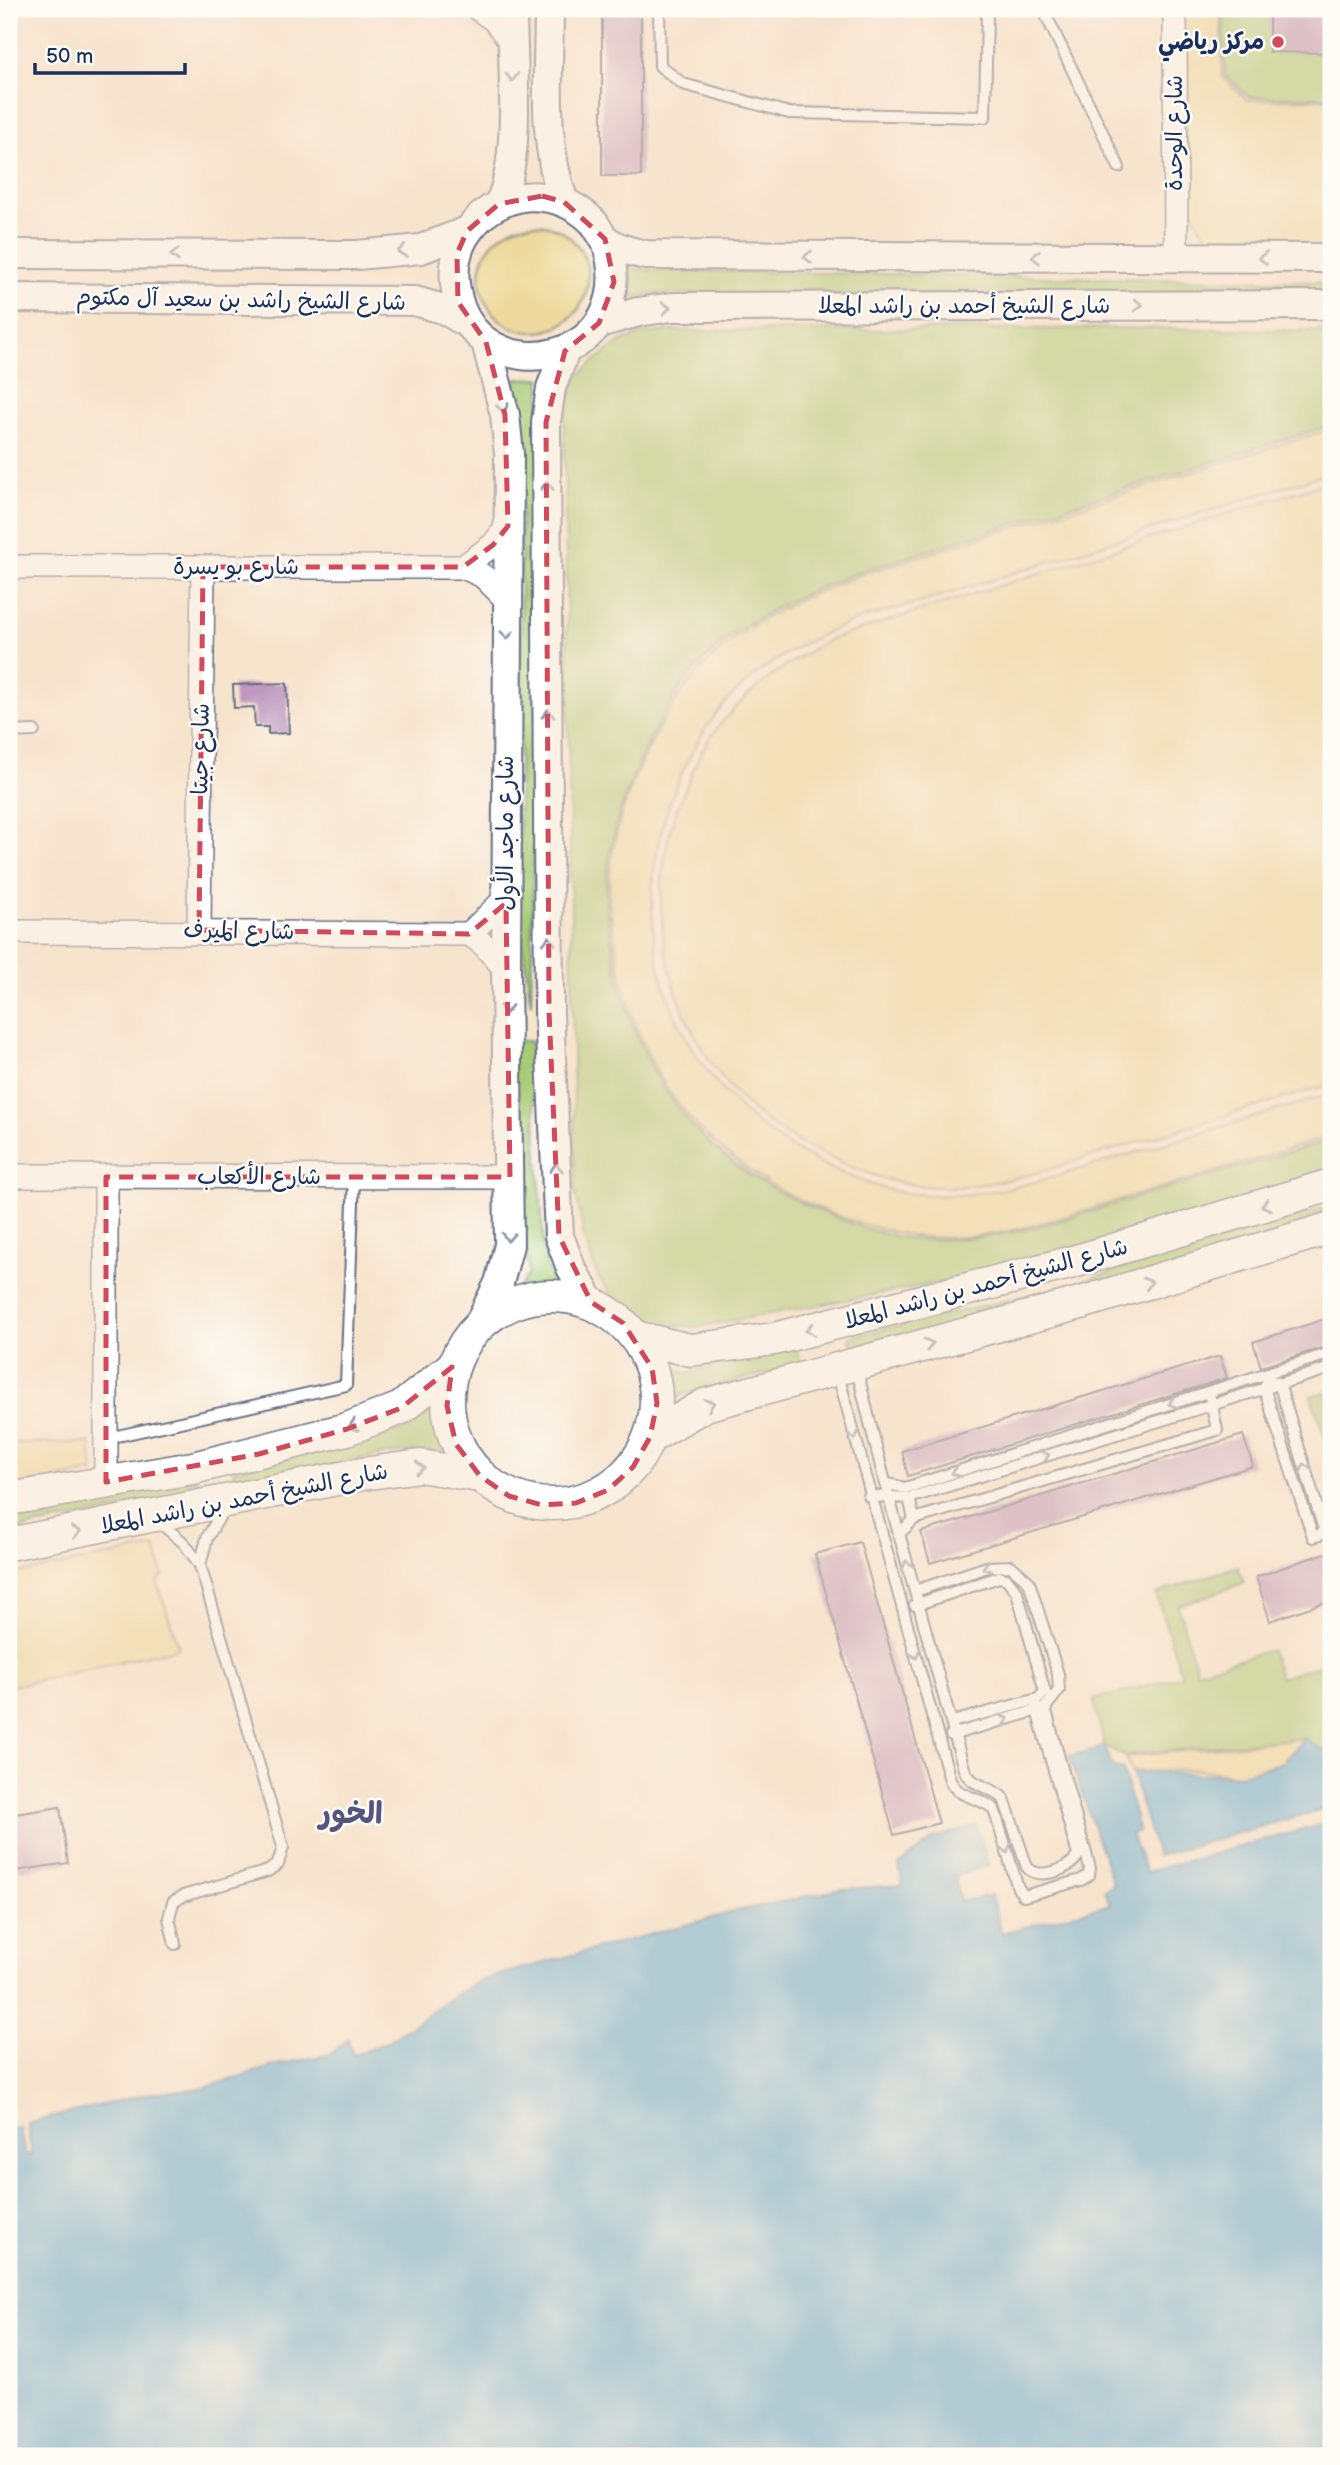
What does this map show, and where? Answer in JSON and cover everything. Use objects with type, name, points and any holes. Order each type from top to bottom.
[{"type":"main road","name":"شارع الشيخ أحمد بن راشد المعلا","points":[[635,1337],[690,1350],[774,1339],[1073,1262],[1331,1185]]},
{"type":"main road","name":"شارع الشيخ أحمد بن راشد المعلا","points":[[650,1437],[705,1405],[1084,1302],[1331,1228]]},
{"type":"main road","points":[[553,1294],[591,1302],[608,1311],[635,1337],[652,1368],[657,1403],[650,1437],[633,1467],[608,1490],[576,1503],[541,1505],[509,1496],[480,1476],[456,1444],[447,1406],[452,1367],[458,1350],[480,1322],[514,1301],[553,1294]]},
{"type":"main road","name":"شارع الشيخ أحمد بن راشد المعلا","points":[[9,1499],[259,1454],[347,1429],[401,1408],[452,1367]]},
{"type":"main road","name":"شارع الشيخ أحمد بن راشد المعلا","points":[[9,1544],[153,1518],[362,1474],[420,1466],[480,1476]]},
{"type":"street","points":[[478,9],[494,20],[512,43]]},
{"type":"street","points":[[499,204],[508,187],[512,149],[512,9]]},
{"type":"street","points":[[549,9],[549,146],[554,174],[564,202]]},
{"type":"street","name":"شارع الوحدة","points":[[1175,9],[1177,258]]},
{"type":"street","points":[[605,239],[612,260],[614,282],[610,304],[599,323],[584,340],[565,351],[538,357],[511,354],[478,333],[458,302],[453,278],[457,254],[467,231],[481,216],[499,204],[520,197],[542,197],[564,202],[587,217],[605,239],[624,250],[691,257],[1331,258]]},
{"type":"street","name":"شارع الشيخ راشد بن سعيد آل مكتوم","points":[[9,254],[357,255],[421,249],[467,231]]},
{"type":"street","name":"شارع الشيخ راشد بن سعيد آل مكتوم","points":[[9,298],[415,301],[443,309],[478,333]]},
{"type":"street","name":"شارع الشيخ أحمد بن راشد المعلا","points":[[599,323],[638,312],[672,307],[1331,305]]},
{"type":"street","name":"شارع ماجد الأول","points":[[478,333],[505,415],[509,454],[506,898],[509,1245],[499,1283],[480,1322]]},
{"type":"street","name":"شارع ماجد الأول","points":[[565,351],[551,388],[547,422],[549,1012],[559,1236],[571,1268],[591,1302]]},
{"type":"street","points":[[508,526],[493,545],[463,566],[483,576],[508,600]]},
{"type":"street","name":"شارع بو يسرة","points":[[9,567],[463,566]]},
{"type":"street","name":"شارع جيتا","points":[[199,930],[203,567]]},
{"type":"street","points":[[506,898],[469,934],[484,944],[506,970]]},
{"type":"street","name":"شارع الميرف","points":[[9,932],[199,930],[469,934]]},
{"type":"street","name":"شارع الأكعاب","points":[[9,1175],[510,1177]]},
{"type":"street","points":[[106,1177],[106,1482]]},
{"type":"lane","points":[[659,9],[660,66],[683,84],[789,113],[985,117],[987,9]]},
{"type":"lane","points":[[1043,9],[1119,167]]},
{"type":"lane","points":[[9,732],[34,732]]},
{"type":"lane","points":[[104,1439],[346,1385],[354,1177]]},
{"type":"lane","points":[[869,1496],[909,1498],[1210,1398],[1257,1377],[1271,1381],[1331,1353]]},
{"type":"lane","points":[[846,1366],[884,1483],[919,1604],[968,1778],[999,1793],[1004,1799],[1027,1867],[1032,1873],[1040,1875],[1073,1864],[1078,1855],[1038,1707],[1045,1687],[1013,1585],[999,1577],[919,1604],[902,1609]]},
{"type":"lane","points":[[846,1366],[869,1496],[953,1787],[994,1810],[1018,1888],[1024,1896],[1080,1880],[1088,1874],[1090,1868],[1038,1707]]},
{"type":"lane","points":[[884,1483],[905,1488],[1210,1398],[1331,1368]]},
{"type":"lane","points":[[1271,1381],[1325,1533],[1312,1537],[1271,1381]]},
{"type":"lane","points":[[899,1534],[914,1518],[1217,1430],[1210,1398]]},
{"type":"lane","points":[[909,1498],[914,1518]]},
{"type":"lane","points":[[200,1565],[213,1525],[229,1502]]},
{"type":"lane","points":[[153,1518],[184,1543],[200,1565],[282,1853],[278,1864],[268,1871],[183,1896],[173,1902],[169,1918],[175,1944]]},
{"type":"lane","points":[[915,1591],[999,1564],[1022,1572],[1029,1582],[1058,1674],[1059,1690],[1038,1707],[939,1738]]},
{"type":"lane","points":[[952,1722],[1038,1707]]},
{"type":"highlighted area","points":[[542,196],[564,202],[605,239],[614,282],[599,323],[565,351],[546,422],[549,1012],[559,1236],[591,1302],[623,1323],[652,1368],[657,1403],[650,1437],[633,1467],[608,1490],[576,1503],[542,1505],[509,1496],[480,1476],[456,1444],[447,1406],[452,1367],[401,1408],[347,1429],[259,1454],[106,1482],[106,1177],[510,1177],[506,903],[469,934],[199,930],[203,567],[463,567],[493,545],[508,526],[505,415],[486,342],[458,302],[457,254],[467,231],[499,204]]},
{"type":"green space","name":"مركز رياضي","points":[[1223,9],[1331,9],[1331,97],[1249,97],[1225,75]]},
{"type":"green space","points":[[620,267],[654,270],[1331,282],[1331,299],[655,294],[621,299]]},
{"type":"green space","points":[[1149,328],[1331,331],[1331,425],[865,570],[800,596],[759,618],[721,645],[693,672],[667,708],[640,760],[616,825],[607,876],[606,904],[622,991],[630,1018],[653,1070],[685,1118],[705,1139],[743,1170],[785,1195],[873,1231],[908,1238],[938,1240],[967,1239],[1025,1230],[1331,1140],[1331,1177],[1071,1259],[698,1327],[654,1324],[620,1306],[598,1277],[585,1241],[575,1190],[564,417],[576,378],[621,342],[641,334],[669,331]]},
{"type":"green space","points":[[541,378],[531,1004],[518,911],[522,470],[514,379]]},
{"type":"green space","points":[[514,1041],[530,1041],[544,1249],[547,1268],[558,1286],[519,1288],[529,1273],[513,1143]]},
{"type":"green space","points":[[1331,1206],[1331,1226],[854,1354],[850,1337],[1048,1291]]},
{"type":"green space","points":[[794,1346],[802,1364],[681,1395],[664,1409],[663,1380],[658,1365],[687,1373]]},
{"type":"green space","points":[[1326,1392],[1331,1409],[1331,1456],[1311,1396]]},
{"type":"green space","points":[[436,1406],[440,1439],[447,1453],[423,1451],[370,1457],[238,1491],[233,1470],[408,1429]]},
{"type":"green space","points":[[198,1478],[201,1494],[9,1531],[9,1513]]},
{"type":"green space","points":[[1238,1566],[1244,1583],[1178,1606],[1197,1671],[1271,1650],[1280,1678],[1331,1662],[1331,1755],[1304,1738],[1125,1755],[1105,1747],[1093,1700],[1182,1676],[1156,1594]]},
{"type":"sand","points":[[1181,9],[1221,9],[1222,76],[1247,100],[1331,99],[1331,248],[1269,251],[1221,247],[1212,242],[1200,227],[1187,199]]},
{"type":"sand","points":[[534,224],[555,228],[572,240],[584,257],[588,278],[584,299],[572,316],[555,328],[534,332],[513,328],[496,316],[484,299],[480,278],[484,257],[496,240],[513,228]]},
{"type":"sand","points":[[1331,429],[1331,472],[847,624],[777,659],[727,701],[712,719],[693,751],[682,773],[661,832],[652,891],[656,949],[670,1004],[696,1055],[732,1100],[778,1139],[833,1169],[872,1185],[904,1193],[941,1195],[1021,1186],[1331,1094],[1331,1136],[1049,1221],[991,1234],[933,1238],[877,1228],[825,1211],[775,1186],[729,1155],[688,1116],[671,1094],[644,1045],[625,991],[609,894],[614,843],[629,793],[655,735],[686,686],[706,664],[741,634],[801,599],[844,581]]},
{"type":"sand","points":[[1331,481],[1331,1084],[1019,1177],[993,1183],[940,1187],[895,1182],[827,1156],[775,1128],[741,1099],[714,1067],[692,1030],[676,992],[666,951],[661,909],[663,867],[671,826],[702,750],[735,708],[780,670],[831,639]]},
{"type":"sand","points":[[9,1443],[90,1443],[93,1472],[9,1487]]},
{"type":"sand","points":[[155,1547],[163,1575],[157,1582],[179,1648],[9,1687],[9,1575]]},
{"type":"sand","points":[[1304,1738],[1283,1762],[1239,1775],[1194,1769],[1132,1772],[1125,1757]]},
{"type":"water","points":[[1304,1738],[1331,1755],[1331,1807],[1157,1856],[1132,1772],[1239,1775],[1283,1762]]},
{"type":"water","points":[[1105,1747],[1112,1766],[1123,1770],[1139,1832],[1131,1834],[1146,1872],[1331,1822],[1331,2456],[9,2456],[9,2129],[20,2127],[25,2154],[32,2155],[27,2123],[151,2093],[204,2088],[276,2065],[331,2054],[348,2039],[353,2055],[399,2034],[470,1986],[502,1974],[737,1911],[842,1889],[902,1885],[899,1865],[935,1838],[976,1825],[989,1865],[955,1877],[960,1902],[991,1895],[1002,1933],[1110,1904],[1104,1890],[1113,1884],[1069,1756]]},
{"type":"building","points":[[602,9],[641,9],[641,176],[602,176]]},
{"type":"building","points":[[1269,9],[1330,9],[1330,53],[1269,52]]},
{"type":"building","points":[[287,683],[289,733],[268,734],[268,727],[255,727],[254,707],[234,708],[233,685]]},
{"type":"building","points":[[1331,1317],[1331,1345],[1261,1367],[1253,1342]]},
{"type":"building","points":[[1220,1356],[1227,1378],[908,1476],[902,1451]]},
{"type":"building","points":[[1243,1435],[1253,1466],[930,1563],[921,1532]]},
{"type":"building","points":[[860,1542],[939,1823],[894,1835],[815,1554]]},
{"type":"building","points":[[1331,1551],[1331,1600],[1270,1621],[1256,1577]]},
{"type":"building","points":[[60,1807],[68,1863],[9,1872],[9,1815]]},
{"type":"place","name":"مركز رياضي","points":[[1278,42]]},
{"type":"district","name":"الخور","points":[[351,1814]]}]
